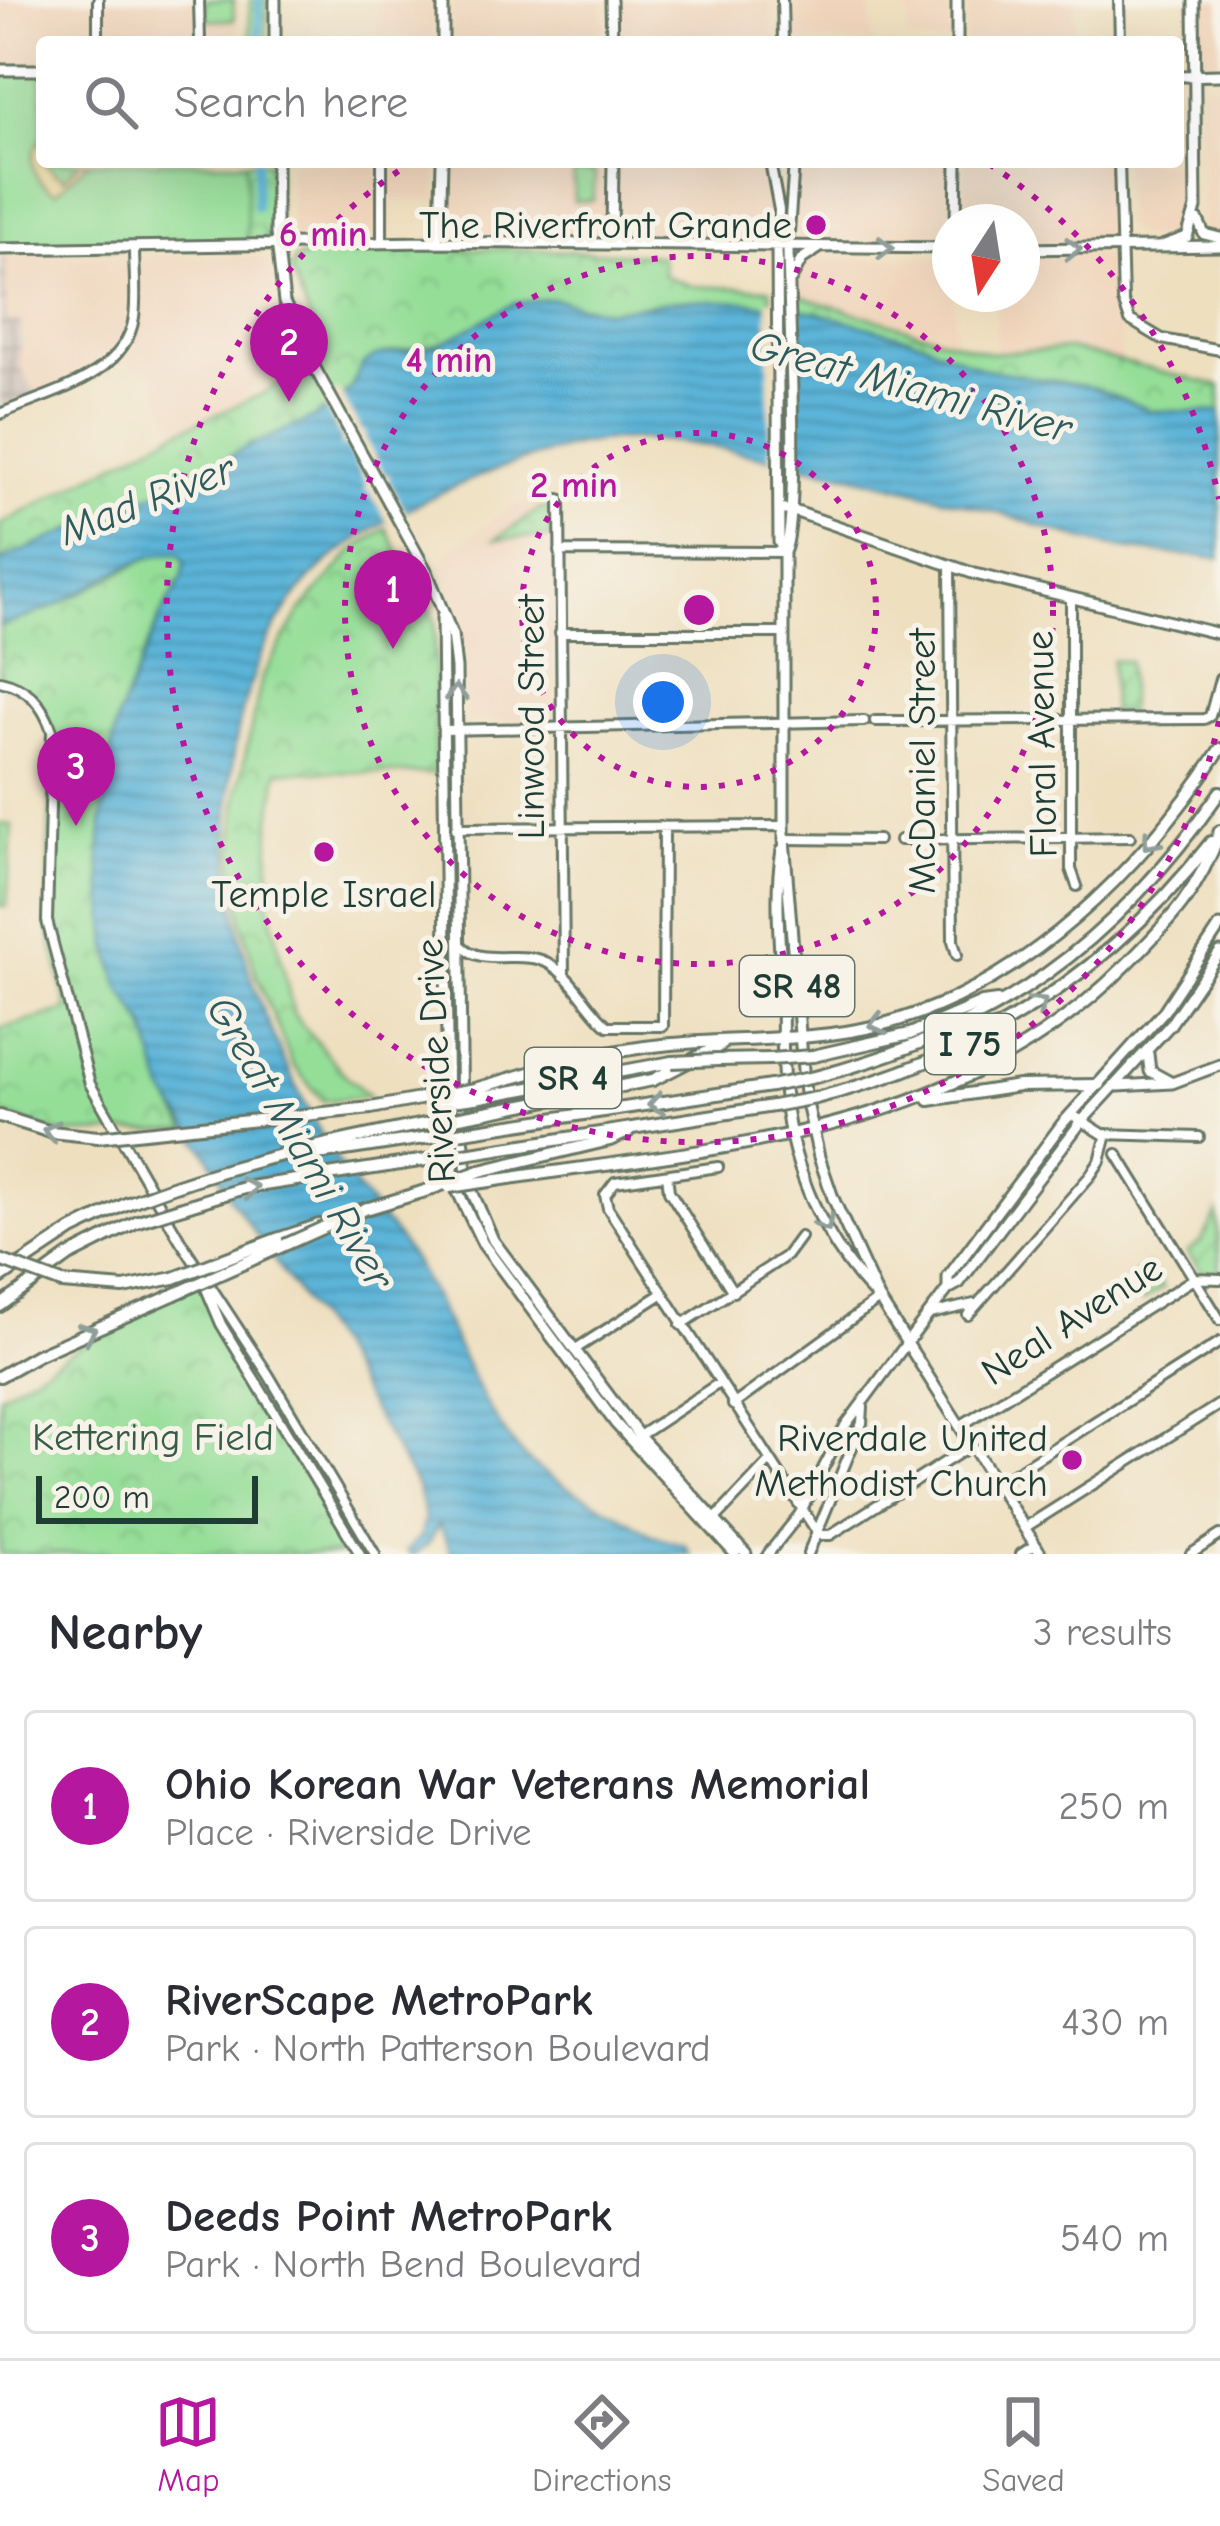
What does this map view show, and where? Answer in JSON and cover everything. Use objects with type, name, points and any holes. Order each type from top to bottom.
[{"type":"highway","points":[[3,1117],[51,1132],[98,1137],[371,1108],[475,1093],[609,1053],[677,1043],[802,1038],[910,1016],[971,988],[1080,914],[1134,860],[1220,748]]},
{"type":"highway","name":"I 75","points":[[0,1278],[72,1230],[178,1184],[262,1163],[772,1086],[916,1047],[1006,1000],[1065,962],[1134,902],[1181,849],[1220,792]]},
{"type":"highway","points":[[0,1260],[62,1283],[124,1288],[174,1278],[368,1208],[482,1176],[792,1137],[908,1101],[1004,1058],[1100,989],[1198,885],[1220,831]]},
{"type":"highway","name":"I 75","points":[[0,1306],[69,1256],[138,1221],[244,1188],[773,1106],[816,1098],[924,1064],[1028,1012],[1125,939],[1220,831]]},
{"type":"highway","name":"SR 4","points":[[475,1093],[672,1062],[814,1055],[889,1040],[982,1003],[1006,1000]]},
{"type":"highway","points":[[262,1163],[366,1135],[653,1081],[736,1041]]},
{"type":"highway","points":[[908,1101],[1018,1086],[1099,1085]]},
{"type":"highway","name":"SR 4","points":[[482,1176],[610,1140],[636,1128]]},
{"type":"highway","points":[[3,1374],[57,1345],[368,1208]]},
{"type":"main road","points":[[275,0],[275,36]]},
{"type":"main road","points":[[443,0],[443,36]]},
{"type":"main road","points":[[611,0],[612,36]]},
{"type":"main road","points":[[956,36],[957,0]]},
{"type":"main road","points":[[1194,0],[1196,208],[1200,230],[1220,242]]},
{"type":"main road","points":[[0,70],[36,70]]},
{"type":"main road","points":[[1184,76],[1220,75]]},
{"type":"main road","name":"Riverside Drive","points":[[276,168],[277,246],[284,300],[311,361],[420,560],[452,634],[462,1128],[468,1182],[493,1240],[574,1350],[639,1436],[746,1554]]},
{"type":"main road","points":[[428,242],[440,233],[442,168]]},
{"type":"main road","points":[[613,168],[612,235],[616,243]]},
{"type":"main road","points":[[956,204],[957,168]]},
{"type":"main road","points":[[1160,248],[1187,237],[1196,208]]},
{"type":"main road","points":[[0,249],[428,242],[932,248]]},
{"type":"main road","points":[[1040,249],[1160,248],[1220,242]]},
{"type":"main road","points":[[783,246],[783,292]]},
{"type":"main road","points":[[783,292],[802,259],[820,248]]},
{"type":"main road","name":"SR 48","points":[[783,292],[778,491],[789,543],[784,552],[784,839],[806,1094],[832,1198],[879,1299],[1038,1550]]},
{"type":"main road","name":"SR 48","points":[[783,292],[792,493],[785,510]]},
{"type":"main road","points":[[785,510],[950,566],[1220,634]]},
{"type":"main road","name":"Riverside Drive","points":[[442,617],[448,1126],[451,1167],[461,1202],[483,1244],[616,1424],[735,1554]]},
{"type":"main road","name":"SR 48","points":[[784,839],[779,886],[785,1098],[792,1137],[820,1217],[850,1265],[879,1299]]},
{"type":"main road","points":[[947,1289],[948,1277],[1071,1114],[1164,1012],[1220,926]]},
{"type":"main road","points":[[906,1344],[947,1289],[959,1283],[1081,1122],[1148,1051],[1220,952]]},
{"type":"main road","points":[[1148,1051],[1150,1071],[1172,1083]]},
{"type":"main road","points":[[1118,1086],[1172,1083],[1220,1065]]},
{"type":"street","points":[[98,0],[98,36]]},
{"type":"street","points":[[199,0],[200,36]]},
{"type":"street","points":[[782,0],[783,36]]},
{"type":"street","points":[[1119,0],[1120,36]]},
{"type":"street","points":[[382,168],[382,243]]},
{"type":"street","points":[[771,168],[783,246]]},
{"type":"street","points":[[783,246],[793,168]]},
{"type":"street","points":[[1119,168],[1123,301],[1133,324],[1162,339],[1220,350]]},
{"type":"street","points":[[0,414],[104,367],[125,345],[134,314],[134,249]]},
{"type":"street","name":"Linwood Street","points":[[560,499],[564,976]]},
{"type":"street","points":[[560,551],[784,552]]},
{"type":"street","name":"McDaniel Street","points":[[950,566],[952,941],[957,955]]},
{"type":"street","name":"Floral Avenue","points":[[1071,600],[1071,838],[1077,886]]},
{"type":"street","points":[[560,633],[783,632]]},
{"type":"street","points":[[443,730],[1208,718],[1220,680]]},
{"type":"street","points":[[0,681],[27,692],[48,720],[52,742],[47,921],[85,1072],[200,1272],[257,1357],[375,1554]]},
{"type":"street","points":[[443,827],[784,826]]},
{"type":"street","points":[[459,944],[473,955],[527,956],[546,962],[608,1026],[663,1026],[664,827]]},
{"type":"street","points":[[899,840],[1130,837]]},
{"type":"street","points":[[784,839],[878,840]]},
{"type":"street","points":[[546,962],[558,951],[562,935]]},
{"type":"street","points":[[1099,1085],[1118,1086]]},
{"type":"street","points":[[1071,1114],[1107,1134],[1199,1137]]},
{"type":"street","points":[[968,1315],[1090,1176],[1107,1134]]},
{"type":"street","points":[[1118,1154],[1220,1320]]},
{"type":"street","points":[[718,1167],[615,1182],[608,1187],[607,1203],[819,1535]]},
{"type":"street","points":[[667,1175],[669,1191],[733,1292]]},
{"type":"street","points":[[681,1324],[786,1256],[800,1238]]},
{"type":"street","points":[[200,1272],[221,1324],[360,1554]]},
{"type":"street","name":"Neal Avenue","points":[[960,1426],[1195,1278],[1220,1279]]},
{"type":"street","points":[[574,1350],[662,1294]]},
{"type":"street","points":[[733,1405],[879,1299]]},
{"type":"street","points":[[928,1314],[980,1301]]},
{"type":"street","points":[[997,1484],[1220,1342]]},
{"type":"street","points":[[768,1554],[803,1507],[838,1437],[906,1344]]},
{"type":"street","points":[[639,1436],[719,1383]]},
{"type":"street","points":[[1024,1528],[1220,1404]]},
{"type":"street","points":[[808,1554],[862,1423],[863,1406]]},
{"type":"street","points":[[819,1535],[830,1535],[971,1445]]},
{"type":"street","points":[[716,1518],[769,1462]]},
{"type":"street","points":[[1191,1554],[1220,1535]]},
{"type":"street","points":[[1022,1554],[1038,1550]]},
{"type":"shaded area","points":[[0,0],[196,0],[196,36],[36,36],[36,66],[0,65]]},
{"type":"shaded area","points":[[202,0],[238,0],[237,36],[203,36]]},
{"type":"shaded area","points":[[379,0],[435,0],[434,36],[379,36]]},
{"type":"shaded area","points":[[452,0],[602,0],[602,36],[452,36]]},
{"type":"shaded area","points":[[622,0],[771,0],[770,36],[622,36]]},
{"type":"shaded area","points":[[796,0],[871,0],[872,36],[796,36]]},
{"type":"shaded area","points":[[909,0],[950,0],[950,36],[909,36]]},
{"type":"shaded area","points":[[967,0],[1075,0],[1075,36],[966,36]]},
{"type":"shaded area","points":[[1201,0],[1220,0],[1220,68],[1200,62]]},
{"type":"shaded area","points":[[1205,84],[1220,84],[1220,235],[1208,234],[1202,225],[1201,91]]},
{"type":"shaded area","points":[[1184,91],[1189,94],[1189,228],[1180,236],[1143,237],[1125,223],[1124,168],[1184,168]]},
{"type":"shaded area","points":[[289,168],[437,168],[437,200],[392,200],[392,237],[291,239]]},
{"type":"shaded area","points":[[449,168],[765,168],[772,233],[765,240],[447,237]]},
{"type":"shaded area","points":[[798,168],[950,168],[949,204],[932,204],[932,242],[798,239],[793,227]]},
{"type":"shaded area","points":[[965,168],[1114,168],[1112,243],[1040,244],[1040,204],[964,204]]},
{"type":"shaded area","points":[[0,255],[6,255],[6,322],[21,322],[20,367],[37,395],[0,411]]},
{"type":"shaded area","points":[[6,255],[131,255],[128,329],[122,344],[103,365],[37,395],[20,367],[21,323],[6,322]]},
{"type":"shaded area","points":[[142,255],[262,257],[270,267],[280,312],[298,355],[260,377],[239,402],[176,429],[150,371],[135,370],[126,358],[137,323]]},
{"type":"shaded area","points":[[1040,255],[1118,255],[1121,364],[1069,349],[996,352],[997,312],[1040,312]]},
{"type":"shaded area","points":[[932,258],[932,312],[954,312],[956,343],[795,293],[800,268],[809,259]]},
{"type":"shaded area","points":[[558,493],[553,722],[467,721],[464,626],[442,565],[450,551],[516,504]]},
{"type":"green space","points":[[205,0],[233,0],[234,20],[206,20]]},
{"type":"green space","points":[[250,0],[267,0],[267,36],[250,36]]},
{"type":"green space","points":[[0,70],[36,70],[36,168],[277,168],[277,246],[0,248]]},
{"type":"green space","points":[[246,168],[268,168],[267,236],[247,241]]},
{"type":"green space","points":[[573,172],[595,172],[593,200],[574,201]]},
{"type":"green space","points":[[411,249],[656,255],[662,258],[663,275],[692,286],[770,289],[771,306],[681,300],[607,311],[552,299],[515,303],[449,341],[376,356],[362,366],[350,390],[317,416],[236,452],[220,465],[0,561],[0,525],[171,434],[260,395],[325,357],[291,271],[295,260],[312,253]]},
{"type":"green space","points":[[796,295],[990,353],[1069,349],[1220,386],[1220,412],[1153,411],[1094,388],[984,369],[920,341],[797,309]]},
{"type":"green space","points":[[540,509],[552,509],[551,537],[495,539]]},
{"type":"green space","points":[[386,528],[435,620],[435,774],[278,771],[270,826],[269,905],[294,1015],[369,1096],[323,1101],[293,1065],[256,975],[242,922],[233,855],[237,795],[262,677],[301,610],[355,549]]},
{"type":"green space","points":[[167,552],[180,554],[186,563],[118,717],[104,788],[100,861],[108,945],[119,986],[145,1026],[164,1091],[187,1130],[62,1134],[0,1113],[0,1029],[68,1010],[47,921],[52,731],[32,696],[0,681],[0,627],[54,607]]},
{"type":"green space","points":[[1112,660],[1129,661],[1129,712],[1112,712]]},
{"type":"green space","points":[[0,824],[12,825],[7,906],[0,906]]},
{"type":"green space","points":[[1217,1213],[1220,1272],[1201,1272],[1187,1252],[1201,1242]]},
{"type":"green space","points":[[1148,1266],[1163,1288],[1142,1302],[1128,1279]]},
{"type":"green space","name":"Kettering Field","points":[[200,1272],[213,1309],[360,1554],[0,1554],[0,1395]]},
{"type":"sand","points":[[36,148],[36,168],[50,168],[64,179],[74,168],[82,168],[56,192],[37,175],[33,161]]},
{"type":"water","points":[[552,299],[607,311],[681,300],[745,302],[816,312],[920,341],[984,369],[1094,388],[1152,411],[1220,412],[1220,558],[1108,546],[856,476],[685,443],[639,439],[561,449],[443,492],[368,532],[311,578],[280,620],[256,668],[240,721],[231,776],[232,889],[263,1012],[328,1146],[405,1248],[487,1405],[520,1452],[553,1479],[655,1536],[684,1545],[691,1554],[452,1554],[439,1524],[430,1542],[409,1554],[425,1519],[418,1489],[333,1343],[230,1198],[210,1158],[164,1091],[145,1026],[119,986],[108,945],[100,861],[104,788],[118,717],[185,562],[180,554],[150,557],[55,606],[0,627],[0,561],[220,465],[236,452],[317,416],[350,390],[362,365],[376,356],[436,346],[515,303]]},
{"type":"pier","points":[[767,299],[795,303],[799,470],[770,464]]},
{"type":"pier","points":[[339,390],[366,432],[384,473],[390,475],[409,518],[391,529],[370,492],[364,490],[366,484],[347,448],[340,446],[342,440],[323,404]]},
{"type":"waterway","points":[[259,0],[259,36]]},
{"type":"waterway","points":[[256,207],[257,168]]},
{"type":"place","name":"The Riverfront Grande","points":[[816,225]]},
{"type":"place","name":"RiverScape MetroPark","points":[[289,402]]},
{"type":"place","name":"Ohio Korean War Veterans Memorial","points":[[393,649]]},
{"type":"place","name":"Deeds Point MetroPark","points":[[76,826]]},
{"type":"place","name":"Temple Israel","points":[[324,852]]},
{"type":"place","name":"Riverdale United Methodist Church","points":[[1072,1460]]},
{"type":"water label","name":"Great Miami River","points":[[911,387]]},
{"type":"water label","name":"Mad River","points":[[147,500]]},
{"type":"water label","name":"Great Miami River","points":[[300,1143]]}]
